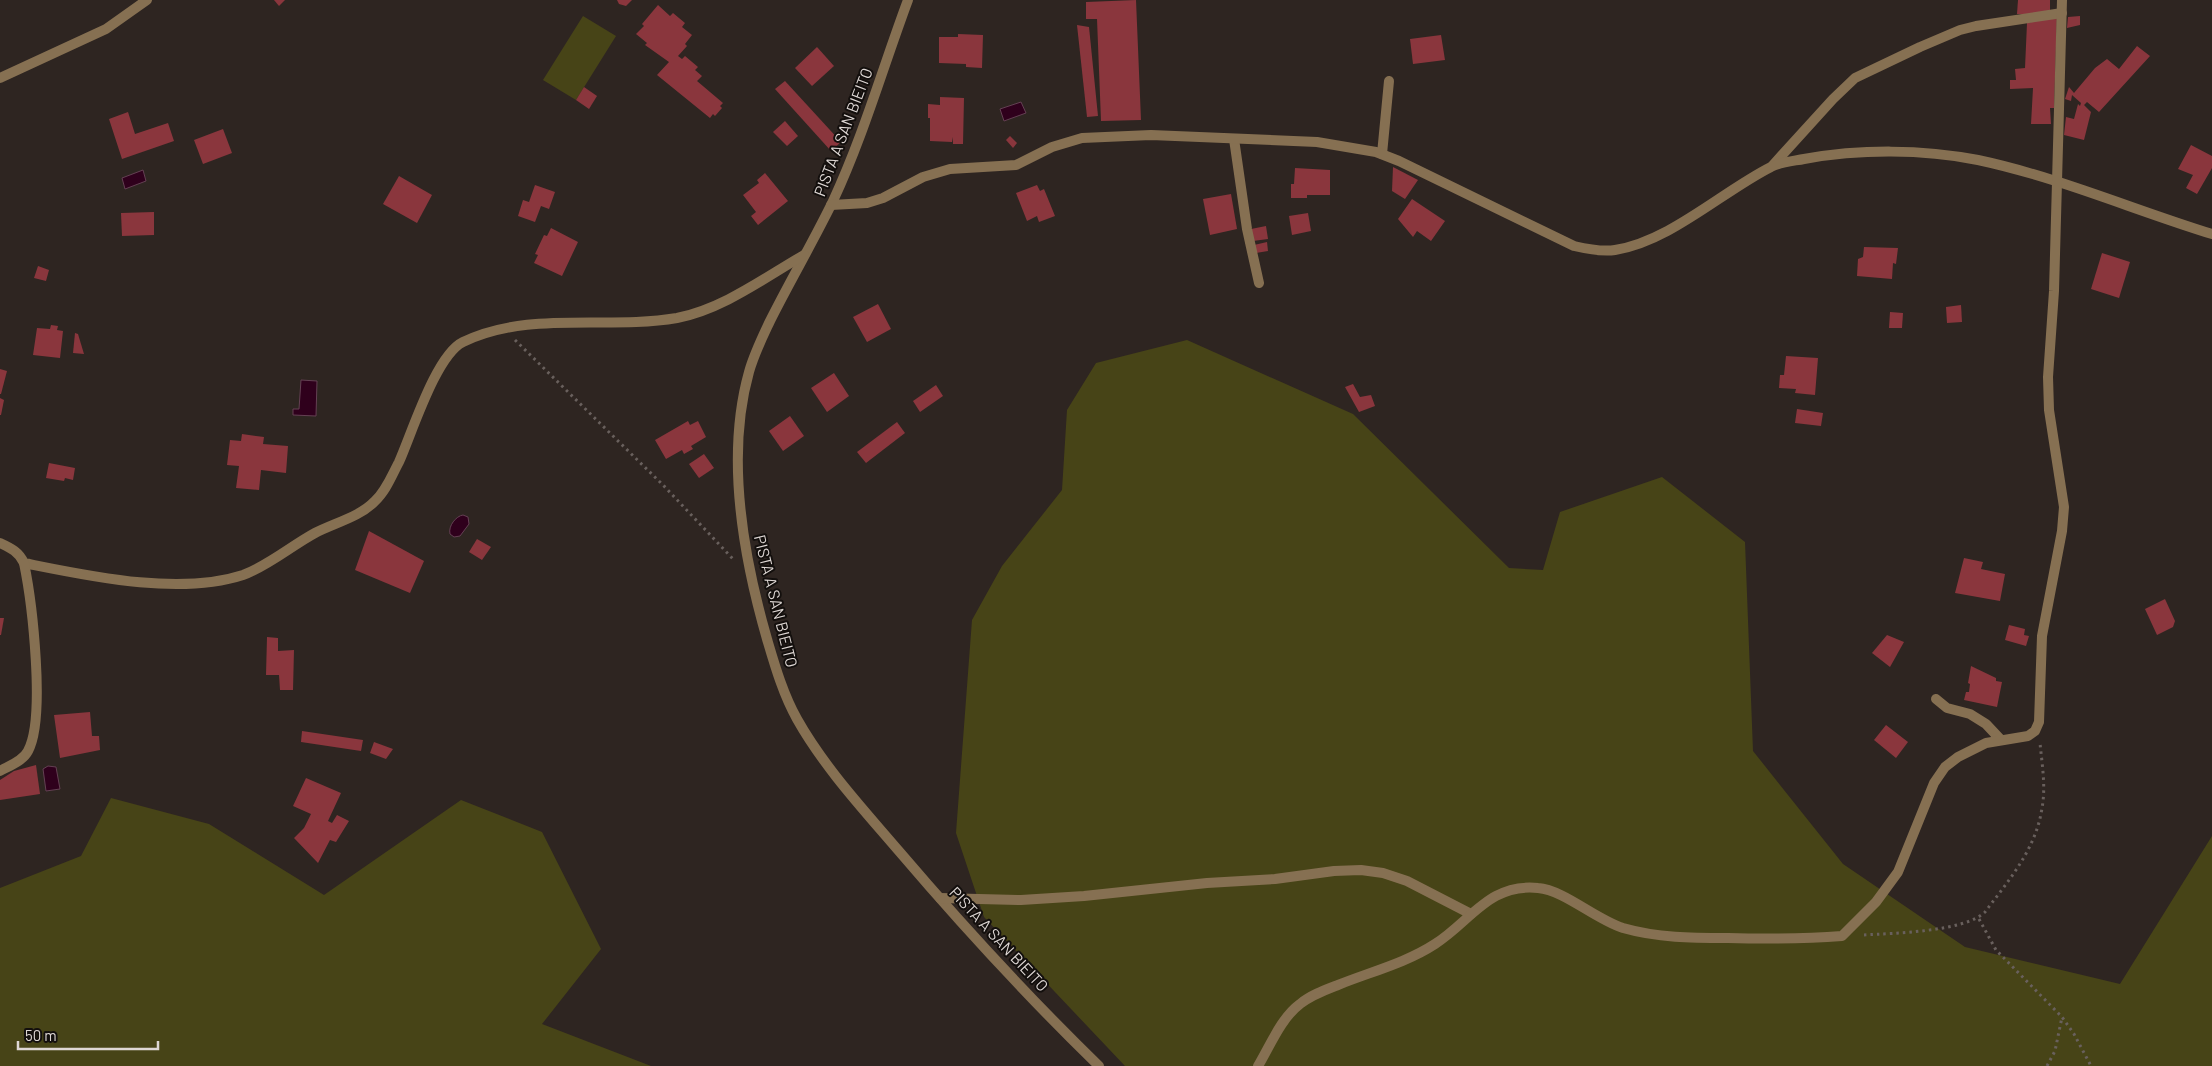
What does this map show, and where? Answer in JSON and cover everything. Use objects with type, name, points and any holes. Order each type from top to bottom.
[{"type":"street","points":[[0,78],[106,29],[147,0]]},
{"type":"street","name":"PISTA A SAN BIEITO","points":[[908,0],[847,170],[760,343],[750,369],[743,398],[738,477],[743,531],[752,582],[777,673],[796,718],[848,791],[940,898],[1060,1028],[1099,1066]]},
{"type":"street","points":[[1258,1066],[1290,1013],[1301,1003],[1322,991],[1401,960],[1435,944],[1500,893],[1523,888],[1540,888],[1553,891],[1602,920],[1641,933],[1669,937],[1766,939],[1842,936],[1876,902],[1898,872],[1934,783],[1945,767],[1970,750],[1986,743],[2028,736],[2035,731],[2039,722],[2042,636],[2062,531],[2064,507],[2049,410],[2048,377],[2054,290],[2062,0]]},
{"type":"street","points":[[831,205],[875,200],[923,177],[950,169],[1016,165],[1052,147],[1082,138],[1151,135],[1318,142],[1382,154],[1574,246],[1590,250],[1614,251],[1648,240],[1691,217],[1773,166],[1800,138],[1833,98],[1845,86],[1865,72],[1960,30],[2062,13]]},
{"type":"street","points":[[1382,154],[1389,81]]},
{"type":"street","points":[[1234,139],[1258,283]]},
{"type":"street","points":[[1773,166],[1805,159],[1872,152],[1926,154],[1976,160],[2057,182],[2212,234]]},
{"type":"street","points":[[24,563],[96,577],[185,584],[226,579],[254,570],[301,540],[361,511],[377,500],[399,462],[445,359],[454,348],[465,341],[504,329],[537,325],[659,321],[680,317],[733,296],[805,254]]},
{"type":"street","points":[[0,543],[14,549],[24,563],[35,650],[37,687],[34,732],[26,755],[0,771]]},
{"type":"street","points":[[1936,699],[1947,708],[1970,714],[1978,719],[2001,740]]},
{"type":"street","points":[[940,898],[1021,900],[1084,896],[1207,883],[1275,879],[1334,871],[1361,870],[1383,873],[1407,881],[1471,914]]},
{"type":"path","points":[[504,329],[663,485],[735,561]]},
{"type":"path","points":[[1842,936],[1924,930],[1954,926],[1978,918],[2023,860],[2037,830],[2044,790],[2039,722]]},
{"type":"path","points":[[1978,918],[1996,950],[2062,1017],[2074,1034],[2091,1066]]},
{"type":"path","points":[[2046,1066],[2055,1051],[2062,1017]]},
{"type":"shaded area","points":[[583,16],[616,36],[576,100],[543,80]]},
{"type":"shaded area","points":[[1021,102],[1026,113],[1004,121],[1000,109]]},
{"type":"shaded area","points":[[143,170],[146,181],[125,189],[122,178]]},
{"type":"shaded area","points":[[1187,340],[1353,414],[1509,568],[1543,570],[1560,512],[1662,477],[1745,542],[1753,751],[1843,864],[1965,947],[2120,984],[2212,836],[2212,1066],[1125,1066],[984,917],[956,833],[972,620],[1002,566],[1062,490],[1067,410],[1096,363]]},
{"type":"shaded area","points":[[301,380],[317,381],[316,416],[293,415],[293,409],[299,409]]},
{"type":"shaded area","points":[[463,515],[468,517],[469,524],[460,536],[454,537],[450,534],[451,525],[458,517]]},
{"type":"shaded area","points":[[48,766],[56,767],[60,789],[46,791],[43,769]]},
{"type":"shaded area","points":[[111,798],[209,824],[324,895],[461,800],[542,832],[601,949],[542,1024],[651,1066],[0,1066],[0,888],[81,856]]},
{"type":"building","points":[[274,0],[285,0],[279,6]]},
{"type":"building","points":[[617,0],[632,0],[626,6],[619,4]]},
{"type":"building","points":[[1136,0],[1141,120],[1101,121],[1097,19],[1086,19],[1086,2]]},
{"type":"building","points":[[2018,0],[2050,0],[2050,10],[2038,15],[2017,14]]},
{"type":"building","points":[[658,5],[670,16],[673,13],[685,23],[682,27],[692,35],[685,44],[687,46],[678,56],[682,59],[685,56],[698,67],[695,70],[702,76],[697,81],[723,103],[720,106],[722,108],[715,116],[713,114],[710,118],[657,75],[669,62],[645,45],[647,43],[636,34],[644,26],[642,24]]},
{"type":"building","points":[[2057,15],[2054,108],[2050,108],[2051,124],[2031,124],[2033,88],[2010,89],[2010,80],[2016,80],[2015,69],[2025,68],[2027,23]]},
{"type":"building","points":[[2080,16],[2080,25],[2067,28],[2068,17]]},
{"type":"building","points":[[1077,25],[1089,27],[1098,116],[1087,117]]},
{"type":"building","points":[[958,34],[983,35],[982,68],[966,67],[966,64],[939,63],[939,37],[958,37]]},
{"type":"building","points":[[1441,35],[1445,60],[1413,64],[1410,39]]},
{"type":"building","points":[[2137,46],[2150,56],[2099,112],[2087,102],[2084,105],[2091,112],[2084,140],[2064,135],[2066,117],[2074,119],[2078,104],[2080,106],[2081,103],[2072,95],[2071,101],[2065,99],[2069,87],[2074,93],[2095,68],[2107,59],[2119,69]]},
{"type":"building","points":[[817,47],[834,66],[812,86],[795,68]]},
{"type":"building","points":[[785,81],[841,142],[831,151],[775,89]]},
{"type":"building","points":[[584,87],[597,96],[589,109],[576,100]]},
{"type":"building","points":[[940,97],[964,98],[963,144],[953,144],[953,137],[952,142],[930,141],[928,104],[940,105]]},
{"type":"building","points":[[128,112],[135,134],[168,123],[174,141],[122,159],[109,119]]},
{"type":"building","points":[[785,121],[798,136],[787,146],[773,132]]},
{"type":"building","points":[[223,129],[232,153],[203,164],[194,140]]},
{"type":"building","points":[[1010,136],[1017,143],[1013,148],[1006,140]]},
{"type":"building","points":[[2191,145],[2212,156],[2212,168],[2197,194],[2186,188],[2193,175],[2178,169]]},
{"type":"building","points":[[1393,167],[1418,180],[1405,199],[1392,191]]},
{"type":"building","points":[[1295,168],[1330,170],[1330,195],[1307,195],[1307,198],[1291,198],[1291,184],[1294,184]]},
{"type":"building","points":[[765,173],[788,201],[758,225],[751,216],[756,212],[743,195],[759,183],[757,180]]},
{"type":"building","points":[[399,176],[432,195],[417,223],[383,204]]},
{"type":"building","points":[[535,185],[555,192],[549,209],[541,206],[535,222],[518,216],[523,200],[529,202]]},
{"type":"building","points":[[1037,185],[1040,191],[1044,189],[1055,216],[1039,222],[1037,216],[1027,221],[1016,193]]},
{"type":"building","points":[[1231,194],[1237,229],[1210,235],[1203,199]]},
{"type":"building","points":[[1412,199],[1445,221],[1431,241],[1417,231],[1413,237],[1398,219]]},
{"type":"building","points":[[154,212],[154,235],[122,236],[121,213]]},
{"type":"building","points":[[1308,213],[1311,231],[1292,235],[1289,216]]},
{"type":"building","points":[[1266,226],[1268,239],[1253,241],[1251,229]]},
{"type":"building","points":[[551,228],[578,242],[562,276],[534,263],[538,255],[535,254],[544,235],[547,236]]},
{"type":"building","points":[[1267,242],[1268,251],[1256,253],[1254,245]]},
{"type":"building","points":[[1864,247],[1898,248],[1896,264],[1893,263],[1892,279],[1857,276],[1858,259],[1863,257]]},
{"type":"building","points":[[2102,253],[2130,262],[2119,298],[2091,289]]},
{"type":"building","points":[[38,266],[49,270],[46,281],[34,278]]},
{"type":"building","points":[[878,304],[891,329],[867,342],[853,317]]},
{"type":"building","points":[[1961,305],[1962,322],[1947,323],[1946,307]]},
{"type":"building","points":[[1890,312],[1903,313],[1902,328],[1889,328]]},
{"type":"building","points":[[51,325],[58,326],[57,330],[63,331],[60,358],[33,355],[37,328],[50,329]]},
{"type":"building","points":[[75,333],[78,334],[84,354],[73,353]]},
{"type":"building","points":[[1786,356],[1818,358],[1815,395],[1795,393],[1796,389],[1779,388],[1780,375],[1784,375]]},
{"type":"building","points":[[0,369],[7,371],[1,394],[0,394]]},
{"type":"building","points":[[834,373],[849,396],[827,412],[811,388]]},
{"type":"building","points":[[1353,384],[1360,397],[1371,395],[1375,406],[1359,412],[1345,387]]},
{"type":"building","points":[[936,385],[943,396],[920,412],[913,401]]},
{"type":"building","points":[[0,398],[4,400],[1,415],[0,415]]},
{"type":"building","points":[[1797,409],[1823,413],[1821,426],[1795,423]]},
{"type":"building","points":[[790,416],[804,436],[783,451],[769,431]]},
{"type":"building","points":[[688,421],[690,425],[698,421],[706,437],[691,446],[693,449],[684,454],[682,450],[666,459],[655,440]]},
{"type":"building","points":[[897,422],[905,433],[866,463],[857,452]]},
{"type":"building","points":[[242,434],[264,437],[263,444],[288,446],[286,473],[261,470],[259,490],[236,488],[239,466],[227,465],[230,440],[241,441]]},
{"type":"building","points":[[704,454],[714,468],[699,478],[689,464]]},
{"type":"building","points":[[49,463],[75,468],[73,480],[65,478],[64,481],[46,478]]},
{"type":"building","points":[[369,531],[424,561],[410,593],[355,570]]},
{"type":"building","points":[[477,539],[491,547],[482,560],[469,552]]},
{"type":"building","points":[[1964,558],[1983,562],[1981,569],[2005,574],[2000,601],[1955,593]]},
{"type":"building","points":[[2165,599],[2175,621],[2173,627],[2157,635],[2145,609]]},
{"type":"building","points":[[0,618],[4,618],[1,635],[0,635]]},
{"type":"building","points":[[2009,625],[2025,629],[2024,635],[2029,636],[2026,646],[2005,640]]},
{"type":"building","points":[[1887,635],[1904,642],[1890,667],[1872,653]]},
{"type":"building","points":[[267,637],[278,638],[278,651],[294,650],[293,690],[280,690],[279,675],[266,675]]},
{"type":"building","points":[[1971,666],[1996,678],[1996,681],[2002,682],[1997,707],[1964,700],[1966,692],[1969,692],[1970,684],[1968,683]]},
{"type":"building","points":[[90,712],[92,736],[99,736],[100,750],[60,758],[54,715]]},
{"type":"building","points":[[1886,725],[1908,742],[1896,758],[1874,740]]},
{"type":"building","points":[[302,731],[363,740],[361,751],[301,742]]},
{"type":"building","points":[[374,742],[393,749],[386,759],[370,753]]},
{"type":"building","points":[[36,765],[40,794],[0,800],[0,780],[14,771]]},
{"type":"building","points":[[306,778],[341,793],[328,821],[332,823],[337,815],[349,821],[336,842],[330,840],[318,863],[294,838],[304,828],[311,814],[293,806]]}]
